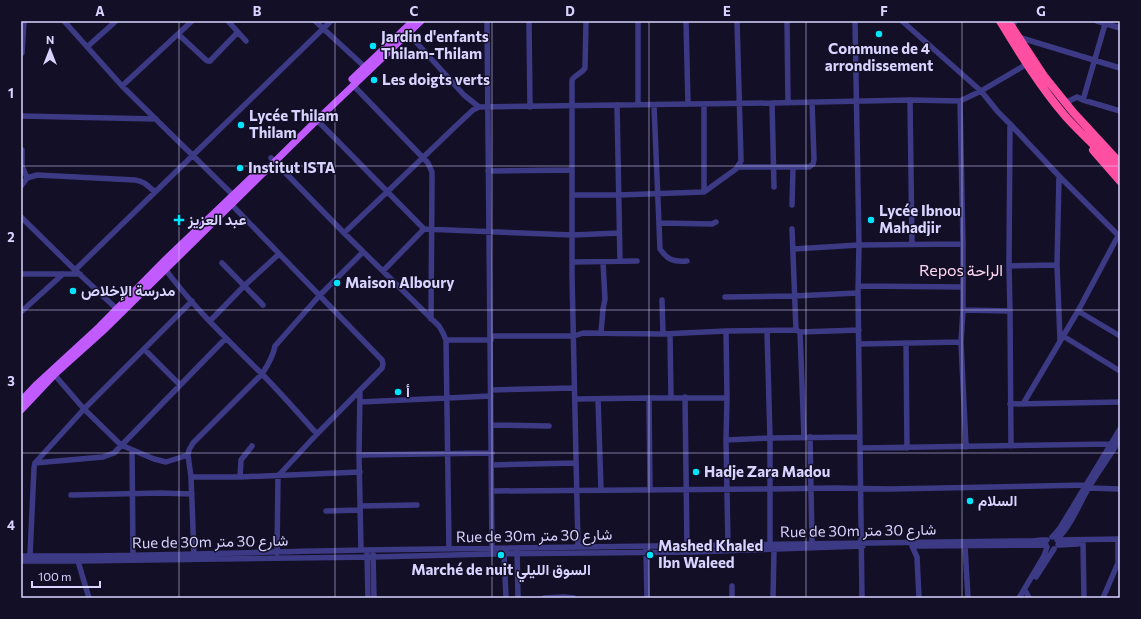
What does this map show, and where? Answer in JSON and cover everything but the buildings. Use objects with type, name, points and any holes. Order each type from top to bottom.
[{"type":"highway","points":[[1000,21],[1014,45],[1052,100],[1103,163],[1120,181]]},
{"type":"highway","points":[[1012,23],[1018,37],[1044,76],[1077,118],[1120,163]]},
{"type":"highway","points":[[1067,118],[1114,157],[1120,172]]},
{"type":"main road","points":[[406,31],[413,21]]},
{"type":"main road","points":[[21,401],[103,331],[119,311],[163,266],[406,31],[421,21]]},
{"type":"main road","points":[[316,118],[353,85],[366,69]]},
{"type":"main road","points":[[21,410],[52,373]]},
{"type":"street","points":[[22,53],[24,21]]},
{"type":"street","points":[[64,21],[122,86],[235,196]]},
{"type":"street","points":[[87,47],[116,21]]},
{"type":"street","points":[[122,86],[192,21]]},
{"type":"street","points":[[228,21],[246,41]]},
{"type":"street","points":[[315,21],[366,69]]},
{"type":"street","points":[[21,274],[63,274],[78,272],[155,192],[331,21]]},
{"type":"street","points":[[487,21],[492,551]]},
{"type":"street","points":[[529,21],[530,106]]},
{"type":"street","points":[[578,547],[572,262],[572,80],[585,68],[586,21]]},
{"type":"street","points":[[638,21],[638,105]]},
{"type":"street","points":[[686,21],[688,104]]},
{"type":"street","points":[[572,195],[704,192],[738,167],[741,161],[738,21]]},
{"type":"street","points":[[787,21],[788,102]]},
{"type":"street","points":[[855,21],[859,245],[858,289],[862,598]]},
{"type":"street","points":[[902,21],[981,91],[998,112],[1119,236],[1078,311],[1023,404]]},
{"type":"street","points":[[1097,21],[1106,22],[1120,28]]},
{"type":"street","points":[[1083,100],[1106,22]]},
{"type":"street","points":[[406,31],[464,95],[479,107],[487,108],[910,100],[960,102],[1027,64]]},
{"type":"street","points":[[178,34],[208,62],[238,32]]},
{"type":"street","points":[[1018,37],[1120,68]]},
{"type":"street","points":[[353,85],[428,163],[432,172],[431,319]]},
{"type":"street","points":[[1065,103],[1077,97],[1120,111]]},
{"type":"street","points":[[910,100],[912,245]]},
{"type":"street","points":[[738,167],[810,167],[813,164],[814,159],[812,102]]},
{"type":"street","points":[[960,102],[963,244],[962,342],[966,447]]},
{"type":"street","points":[[772,103],[774,187]]},
{"type":"street","points":[[704,104],[704,192]]},
{"type":"street","points":[[617,105],[618,233],[620,262]]},
{"type":"street","points":[[654,105],[660,249],[665,256],[673,261],[687,261]]},
{"type":"street","points":[[344,233],[473,110],[479,107]]},
{"type":"street","points":[[21,116],[156,119]]},
{"type":"street","points":[[316,118],[424,229],[573,234],[618,233]]},
{"type":"street","points":[[1010,124],[1009,266],[1011,446]]},
{"type":"street","points":[[22,150],[22,166],[27,178]]},
{"type":"street","points":[[273,160],[444,333],[446,340],[449,549]]},
{"type":"street","points":[[792,167],[792,205]]},
{"type":"street","points":[[488,171],[572,170]]},
{"type":"street","points":[[21,186],[27,178],[37,175],[142,181],[155,192]]},
{"type":"street","points":[[1059,176],[1057,265],[1062,339]]},
{"type":"street","points":[[229,202],[382,360],[383,364],[382,368],[278,476],[277,553]]},
{"type":"street","points":[[21,217],[119,311]]},
{"type":"street","points":[[660,223],[712,224],[716,222]]},
{"type":"street","points":[[383,271],[424,229]]},
{"type":"street","points":[[792,229],[794,296],[811,488],[812,544]]},
{"type":"street","points":[[793,249],[859,245],[963,244]]},
{"type":"street","points":[[194,554],[191,477],[188,455],[189,450],[193,444],[262,374],[274,355],[275,346],[320,295],[363,252]]},
{"type":"street","points":[[210,321],[244,286],[279,254]]},
{"type":"street","points":[[572,262],[637,262]]},
{"type":"street","points":[[601,333],[605,299],[603,262]]},
{"type":"street","points":[[222,263],[262,305]]},
{"type":"street","points":[[1009,266],[1057,265]]},
{"type":"street","points":[[163,266],[210,321],[262,374],[317,434]]},
{"type":"street","points":[[21,312],[63,274]]},
{"type":"street","points":[[724,297],[794,296],[858,289],[962,287]]},
{"type":"street","points":[[662,300],[663,334]]},
{"type":"street","points":[[30,556],[34,468],[36,463],[84,409],[192,301]]},
{"type":"street","points":[[963,310],[1010,311]]},
{"type":"street","points":[[1078,311],[1120,336]]},
{"type":"street","points":[[446,340],[574,336],[601,333],[670,334],[726,331],[859,330]]},
{"type":"street","points":[[726,331],[728,545]]},
{"type":"street","points":[[767,331],[770,438],[769,489],[773,598]]},
{"type":"street","points":[[670,334],[671,398]]},
{"type":"street","points":[[36,463],[103,458],[114,453],[226,338]]},
{"type":"street","points":[[1062,339],[1120,371]]},
{"type":"street","points":[[859,344],[962,342]]},
{"type":"street","points":[[859,344],[962,342]]},
{"type":"street","points":[[906,343],[907,448]]},
{"type":"street","points":[[144,349],[180,385]]},
{"type":"street","points":[[52,373],[84,409],[121,445],[154,459],[166,462],[188,455]]},
{"type":"street","points":[[360,402],[447,398],[491,393],[574,388]]},
{"type":"street","points":[[360,390],[359,455],[361,550]]},
{"type":"street","points":[[575,399],[685,397],[727,398]]},
{"type":"street","points":[[685,397],[687,546]]},
{"type":"street","points":[[649,398],[650,490]]},
{"type":"street","points":[[598,399],[601,490]]},
{"type":"street","points":[[1010,404],[1120,402]]},
{"type":"street","points":[[492,425],[549,426]]},
{"type":"street","points":[[1088,487],[1120,429]]},
{"type":"street","points":[[726,440],[860,436]]},
{"type":"street","points":[[1023,598],[1052,543],[1054,535],[1119,442]]},
{"type":"street","points":[[861,448],[1111,444]]},
{"type":"street","points":[[240,477],[241,460],[252,446]]},
{"type":"street","points":[[132,450],[133,555]]},
{"type":"street","points":[[359,455],[492,453]]},
{"type":"street","points":[[492,465],[576,463]]},
{"type":"street","points":[[191,477],[278,476],[360,472]]},
{"type":"street","points":[[492,491],[811,488],[1120,488]]},
{"type":"street","points":[[71,495],[192,494]]},
{"type":"street","points":[[326,511],[416,505]]},
{"type":"street","name":"Rue de 30m شارع 30 متر","points":[[21,556],[77,559],[133,555],[361,550],[370,553],[449,549],[492,551],[504,554],[517,551],[578,547],[728,545],[772,546],[1033,541],[1052,543]]},
{"type":"street","points":[[1052,543],[1083,544],[1119,542],[1118,563],[1103,598]]},
{"type":"street","name":"Rue de 30m شارع 30 متر","points":[[21,561],[492,551],[692,552],[812,544],[964,546],[1119,542]]},
{"type":"street","points":[[1019,598],[1052,543]]},
{"type":"street","points":[[1083,544],[1084,598]]},
{"type":"street","points":[[646,546],[647,598]]},
{"type":"street","points":[[912,546],[917,558],[919,598]]},
{"type":"street","points":[[964,546],[968,598]]},
{"type":"street","points":[[517,551],[518,598]]},
{"type":"street","points":[[368,598],[370,553]]},
{"type":"street","points":[[370,553],[374,598]]},
{"type":"street","points":[[504,554],[506,598]]},
{"type":"street","points":[[77,559],[89,598]]},
{"type":"street","points":[[732,586],[732,598]]},
{"type":"street","points":[[1026,592],[1029,598]]},
{"type":"street","points":[[544,598],[574,598]]},
{"type":"place","name":"Commune de 4 arrondissement","points":[[879,34]]},
{"type":"place","name":"Jardin d'enfants Thilam-Thilam","points":[[373,46]]},
{"type":"place","name":"Les doigts verts","points":[[374,80]]},
{"type":"place","name":"Lycée Thilam Thilam","points":[[241,125]]},
{"type":"place","name":"Institut ISTA","points":[[240,168]]},
{"type":"place","name":"عبد العزيز","points":[[179,220]]},
{"type":"place","name":"Lycée Ibnou Mahadjir","points":[[871,220]]},
{"type":"place","name":"Maison Alboury","points":[[337,283]]},
{"type":"place","name":"مدرسة الإخلاص","points":[[73,291]]},
{"type":"place","name":"أ","points":[[398,392]]},
{"type":"place","name":"Hadje Zara Madou","points":[[696,472]]},
{"type":"place","name":"السلام","points":[[970,501]]},
{"type":"place","name":"Marché de nuit السوق الليلي","points":[[501,555]]},
{"type":"place","name":"Mashed Khaled Ibn Waleed","points":[[650,555]]},
{"type":"district","name":"Repos الراحة","points":[[961,270]]}]
